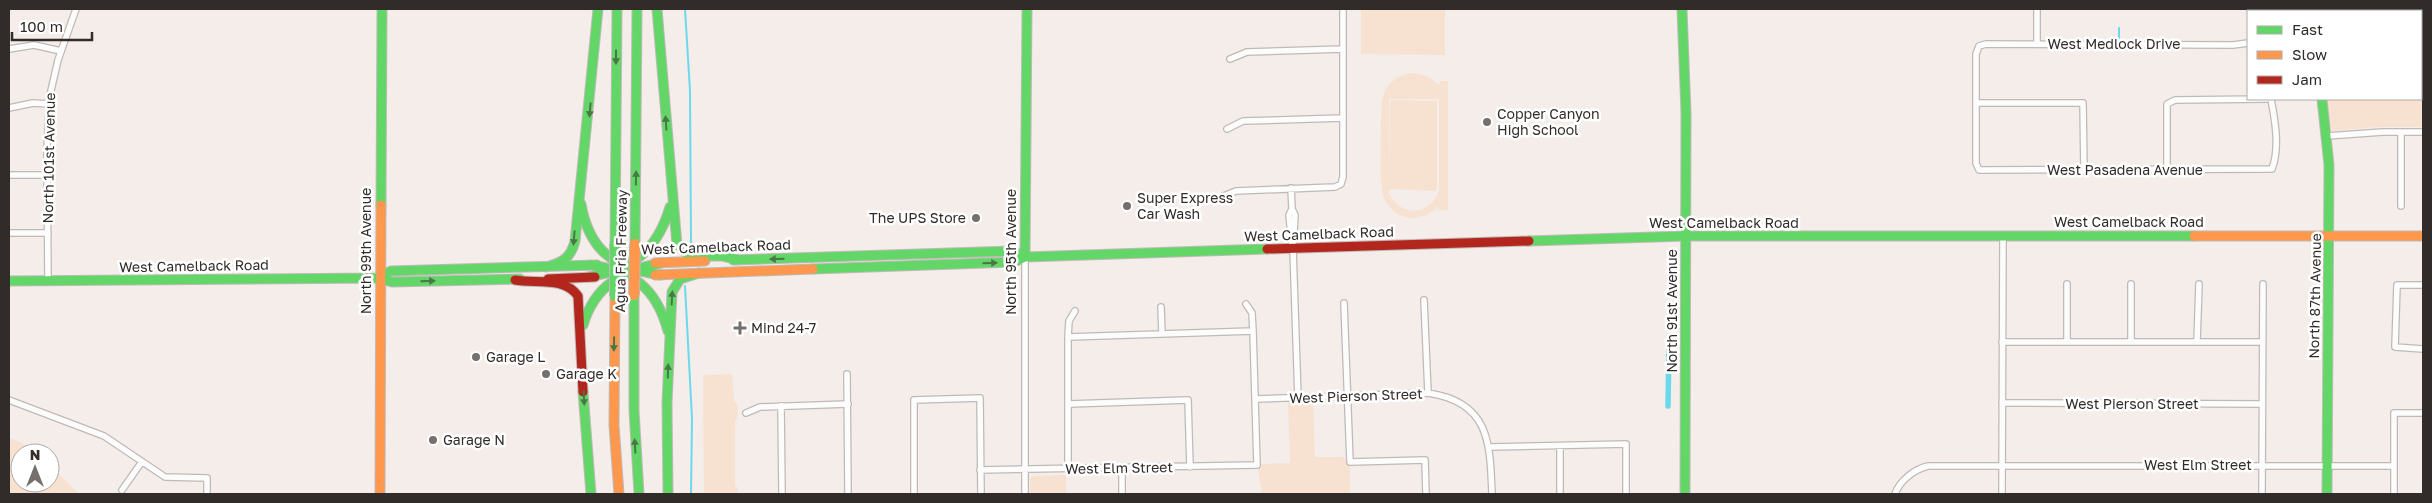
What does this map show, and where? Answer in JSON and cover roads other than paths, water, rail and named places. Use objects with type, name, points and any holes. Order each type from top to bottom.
[{"type":"main road","name":"North 99th Avenue","points":[[380,494],[379,278],[382,9]]},
{"type":"main road","points":[[546,266],[560,263],[571,254],[589,120],[598,9]]},
{"type":"main road","name":"Agua Fria Freeway","points":[[617,9],[614,425],[619,494]]},
{"type":"main road","name":"Agua Fria Freeway","points":[[637,9],[634,410],[639,494]]},
{"type":"main road","points":[[657,9],[676,239],[680,250],[692,257],[721,256],[739,260]]},
{"type":"main road","name":"North 95th Avenue","points":[[1025,257],[1027,9]]},
{"type":"main road","name":"North 91st Avenue","points":[[1682,9],[1686,114],[1685,494]]},
{"type":"main road","name":"North 87th Avenue","points":[[2322,100],[2327,136],[2329,236],[2326,494]]},
{"type":"main road","points":[[581,334],[588,310],[604,288],[648,250],[662,231],[668,218],[671,189]]},
{"type":"main road","points":[[580,193],[583,218],[590,234],[599,247],[640,282],[657,301],[663,313],[669,340]]},
{"type":"main road","name":"West Camelback Road","points":[[379,278],[391,271],[546,266],[590,265],[661,275],[1014,262],[1025,257],[1686,236],[2423,236]]},
{"type":"main road","name":"West Camelback Road","points":[[9,281],[379,278],[392,282],[515,280],[588,277],[661,262],[1013,251],[1025,257]]},
{"type":"main road","points":[[779,270],[801,264],[848,263],[860,256],[868,262],[897,262],[912,266]]},
{"type":"main road","points":[[668,494],[667,403],[669,340],[674,287],[684,277],[699,273]]},
{"type":"main road","points":[[515,280],[528,284],[558,283],[570,286],[576,292],[579,301],[586,440],[591,494]]},
{"type":"street","name":"North 101st Avenue","points":[[48,281],[49,104],[51,86],[76,9]]},
{"type":"street","points":[[1221,197],[1236,191],[1335,187],[1341,184],[1343,178],[1343,9]]},
{"type":"street","points":[[2037,9],[2037,44]]},
{"type":"street","name":"West Medlock Drive","points":[[1976,102],[1976,54],[1979,46],[1986,44],[2233,45],[2247,43]]},
{"type":"street","points":[[9,49],[34,45],[61,51]]},
{"type":"street","points":[[1230,59],[1247,52],[1343,49]]},
{"type":"street","points":[[2167,171],[2167,104],[2175,100],[2247,99]]},
{"type":"street","name":"West Pasadena Avenue","points":[[1976,102],[1976,163],[1979,170],[2167,171],[2272,169],[2275,160],[2275,121],[2271,100]]},
{"type":"street","points":[[1976,102],[2084,103],[2084,170]]},
{"type":"street","points":[[9,108],[33,104],[49,104]]},
{"type":"street","points":[[1227,128],[1243,121],[1343,118]]},
{"type":"street","points":[[2401,132],[2401,206]]},
{"type":"street","points":[[2327,136],[2423,132]]},
{"type":"street","points":[[9,175],[48,175]]},
{"type":"street","points":[[1291,188],[1294,215],[1293,249],[1298,398]]},
{"type":"street","points":[[9,233],[48,232]]},
{"type":"street","points":[[2002,494],[2003,236]]},
{"type":"street","name":"North 95th Avenue","points":[[1025,257],[1025,494]]},
{"type":"street","points":[[2067,284],[2067,342]]},
{"type":"street","points":[[2131,284],[2132,342]]},
{"type":"street","points":[[2197,342],[2199,284]]},
{"type":"street","points":[[2262,284],[2262,494]]},
{"type":"street","points":[[2423,285],[2397,285],[2395,348],[2423,349]]},
{"type":"street","points":[[1424,300],[1428,392]]},
{"type":"street","points":[[1344,302],[1350,462],[1425,460],[1426,494]]},
{"type":"street","points":[[1246,304],[1252,312],[1255,399]]},
{"type":"street","points":[[1161,307],[1162,334]]},
{"type":"street","points":[[1068,469],[1068,336],[1069,321],[1075,311]]},
{"type":"street","points":[[1068,336],[1253,331]]},
{"type":"street","points":[[2002,342],[2262,342]]},
{"type":"street","points":[[847,374],[848,494]]},
{"type":"street","name":"West Pierson Street","points":[[1255,399],[1428,392],[1443,395],[1462,403],[1480,421],[1490,448],[1492,494]]},
{"type":"street","points":[[914,494],[914,400],[980,398],[981,494]]},
{"type":"street","name":"West Elm Street","points":[[980,470],[1257,465],[1255,399]]},
{"type":"street","points":[[9,400],[104,436],[141,463],[165,477],[207,478],[207,494]]},
{"type":"street","points":[[1069,404],[1188,400],[1190,466]]},
{"type":"street","name":"West Pierson Street","points":[[2002,403],[2262,404]]},
{"type":"street","points":[[746,414],[760,407],[848,404]]},
{"type":"street","points":[[782,406],[782,494]]},
{"type":"street","points":[[2394,494],[2394,413],[2423,413]]},
{"type":"street","points":[[1490,448],[1626,444],[1626,494]]},
{"type":"street","points":[[1560,446],[1560,494]]},
{"type":"street","points":[[122,490],[141,463]]},
{"type":"street","name":"West Elm Street","points":[[1895,494],[1899,486],[1911,473],[1928,466],[2394,466]]},
{"type":"street","points":[[1122,468],[1122,494]]},
{"type":"waterway","points":[[685,9],[690,91],[691,244]]},
{"type":"waterway","points":[[2119,28],[2119,38]]},
{"type":"waterway","points":[[685,286],[692,419],[691,494]]},
{"type":"waterway","points":[[1668,406],[1669,343]]},
{"type":"place","name":"Copper Canyon High School","points":[[1487,122]]},
{"type":"place","name":"Super Express Car Wash","points":[[1127,206]]},
{"type":"place","name":"The UPS Store","points":[[976,218]]},
{"type":"place","name":"Mind 24-7","points":[[740,328]]},
{"type":"place","name":"Garage L","points":[[476,357]]},
{"type":"place","name":"Garage K","points":[[546,374]]},
{"type":"place","name":"Garage N","points":[[433,440]]}]
